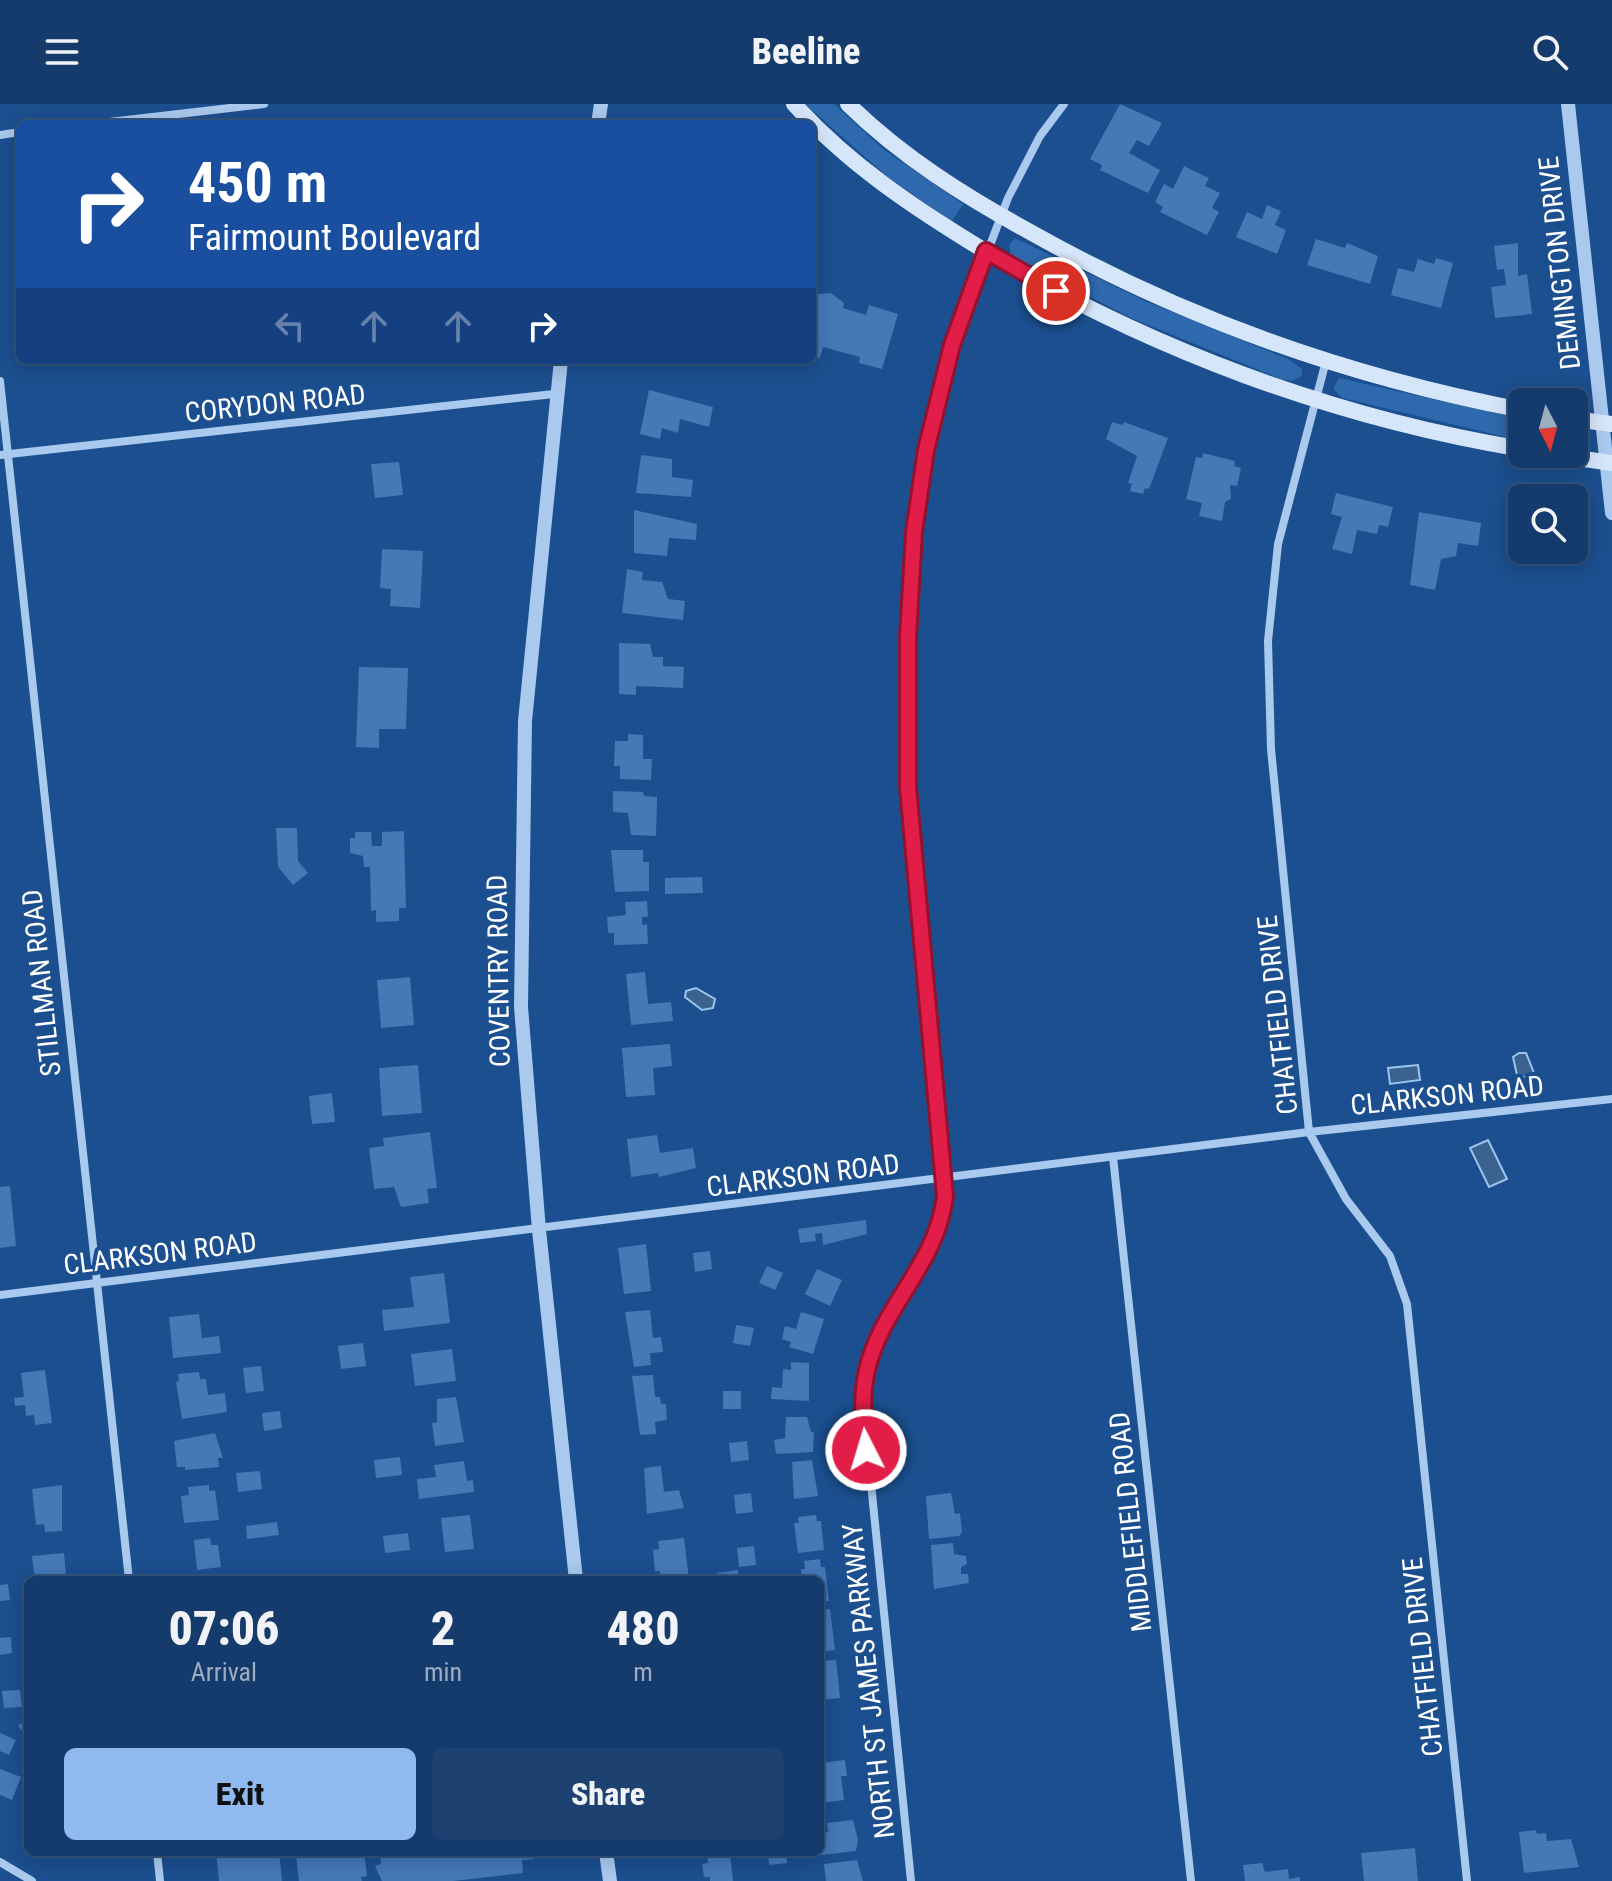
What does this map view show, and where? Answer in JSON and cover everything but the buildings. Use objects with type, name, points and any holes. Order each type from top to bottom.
[{"type":"main road","points":[[794,104],[811,120]]},
{"type":"main road","points":[[848,104],[902,152],[1000,216],[1080,260],[1174,305],[1326,361],[1389,380],[1508,407]]},
{"type":"main road","points":[[816,124],[881,184],[986,251],[1056,291],[1147,335],[1315,398],[1409,425],[1508,446]]},
{"type":"main road","points":[[1588,460],[1609,463]]},
{"type":"street","points":[[126,120],[264,104]]},
{"type":"street","name":"NORTH ST JAMES PARKWAY","points":[[911,1881],[863,1395],[867,1369],[877,1340],[934,1243],[943,1218],[946,1179],[908,787],[908,637],[914,532],[926,450],[952,345],[1000,216],[1040,136],[1064,104]]},
{"type":"street","name":"DEMINGTON DRIVE","points":[[1568,104],[1607,423],[1612,513]]},
{"type":"street","name":"CHATFIELD DRIVE","points":[[1326,361],[1278,544],[1268,641],[1271,749],[1309,1132],[1346,1199],[1390,1256],[1407,1304],[1467,1881]]},
{"type":"street","name":"COVENTRY ROAD","points":[[560,364],[554,394],[529,666],[521,813],[522,1031],[539,1230],[576,1576]]},
{"type":"street","name":"STILLMAN ROAD","points":[[0,381],[4,455],[129,1576]]},
{"type":"street","name":"CORYDON ROAD","points":[[4,455],[554,394]]},
{"type":"street","name":"CLARKSON ROAD","points":[[0,1295],[1309,1132],[1612,1099]]},
{"type":"street","name":"MIDDLEFIELD ROAD","points":[[1113,1157],[1191,1881]]},
{"type":"street","points":[[157,1856],[160,1881]]},
{"type":"street","points":[[607,1856],[610,1881]]},
{"type":"street","points":[[0,1862],[32,1881]]},
{"type":"shaded area","points":[[805,104],[834,104],[883,149],[963,204],[952,221],[890,179]]},
{"type":"shaded area","points":[[1015,238],[1145,301],[1288,359],[1302,369],[1302,376],[1293,381],[1281,379],[1131,318],[1011,256],[1009,245]]},
{"type":"shaded area","points":[[1339,378],[1508,416],[1508,438],[1343,398],[1333,389]]},
{"type":"shaded area","points":[[696,988],[715,999],[713,1008],[702,1010],[685,997],[686,991]]},
{"type":"shaded area","points":[[1526,1053],[1534,1073],[1532,1079],[1517,1075],[1513,1057]]},
{"type":"shaded area","points":[[1418,1065],[1420,1080],[1390,1084],[1388,1068]]},
{"type":"shaded area","points":[[1488,1140],[1507,1179],[1489,1187],[1470,1148]]},
{"type":"route","points":[[866,1450],[863,1404],[871,1354],[888,1318],[934,1243],[943,1218],[945,1196],[946,1179],[908,787],[908,637],[914,532],[926,450],[952,345],[986,251],[1056,291]]}]
